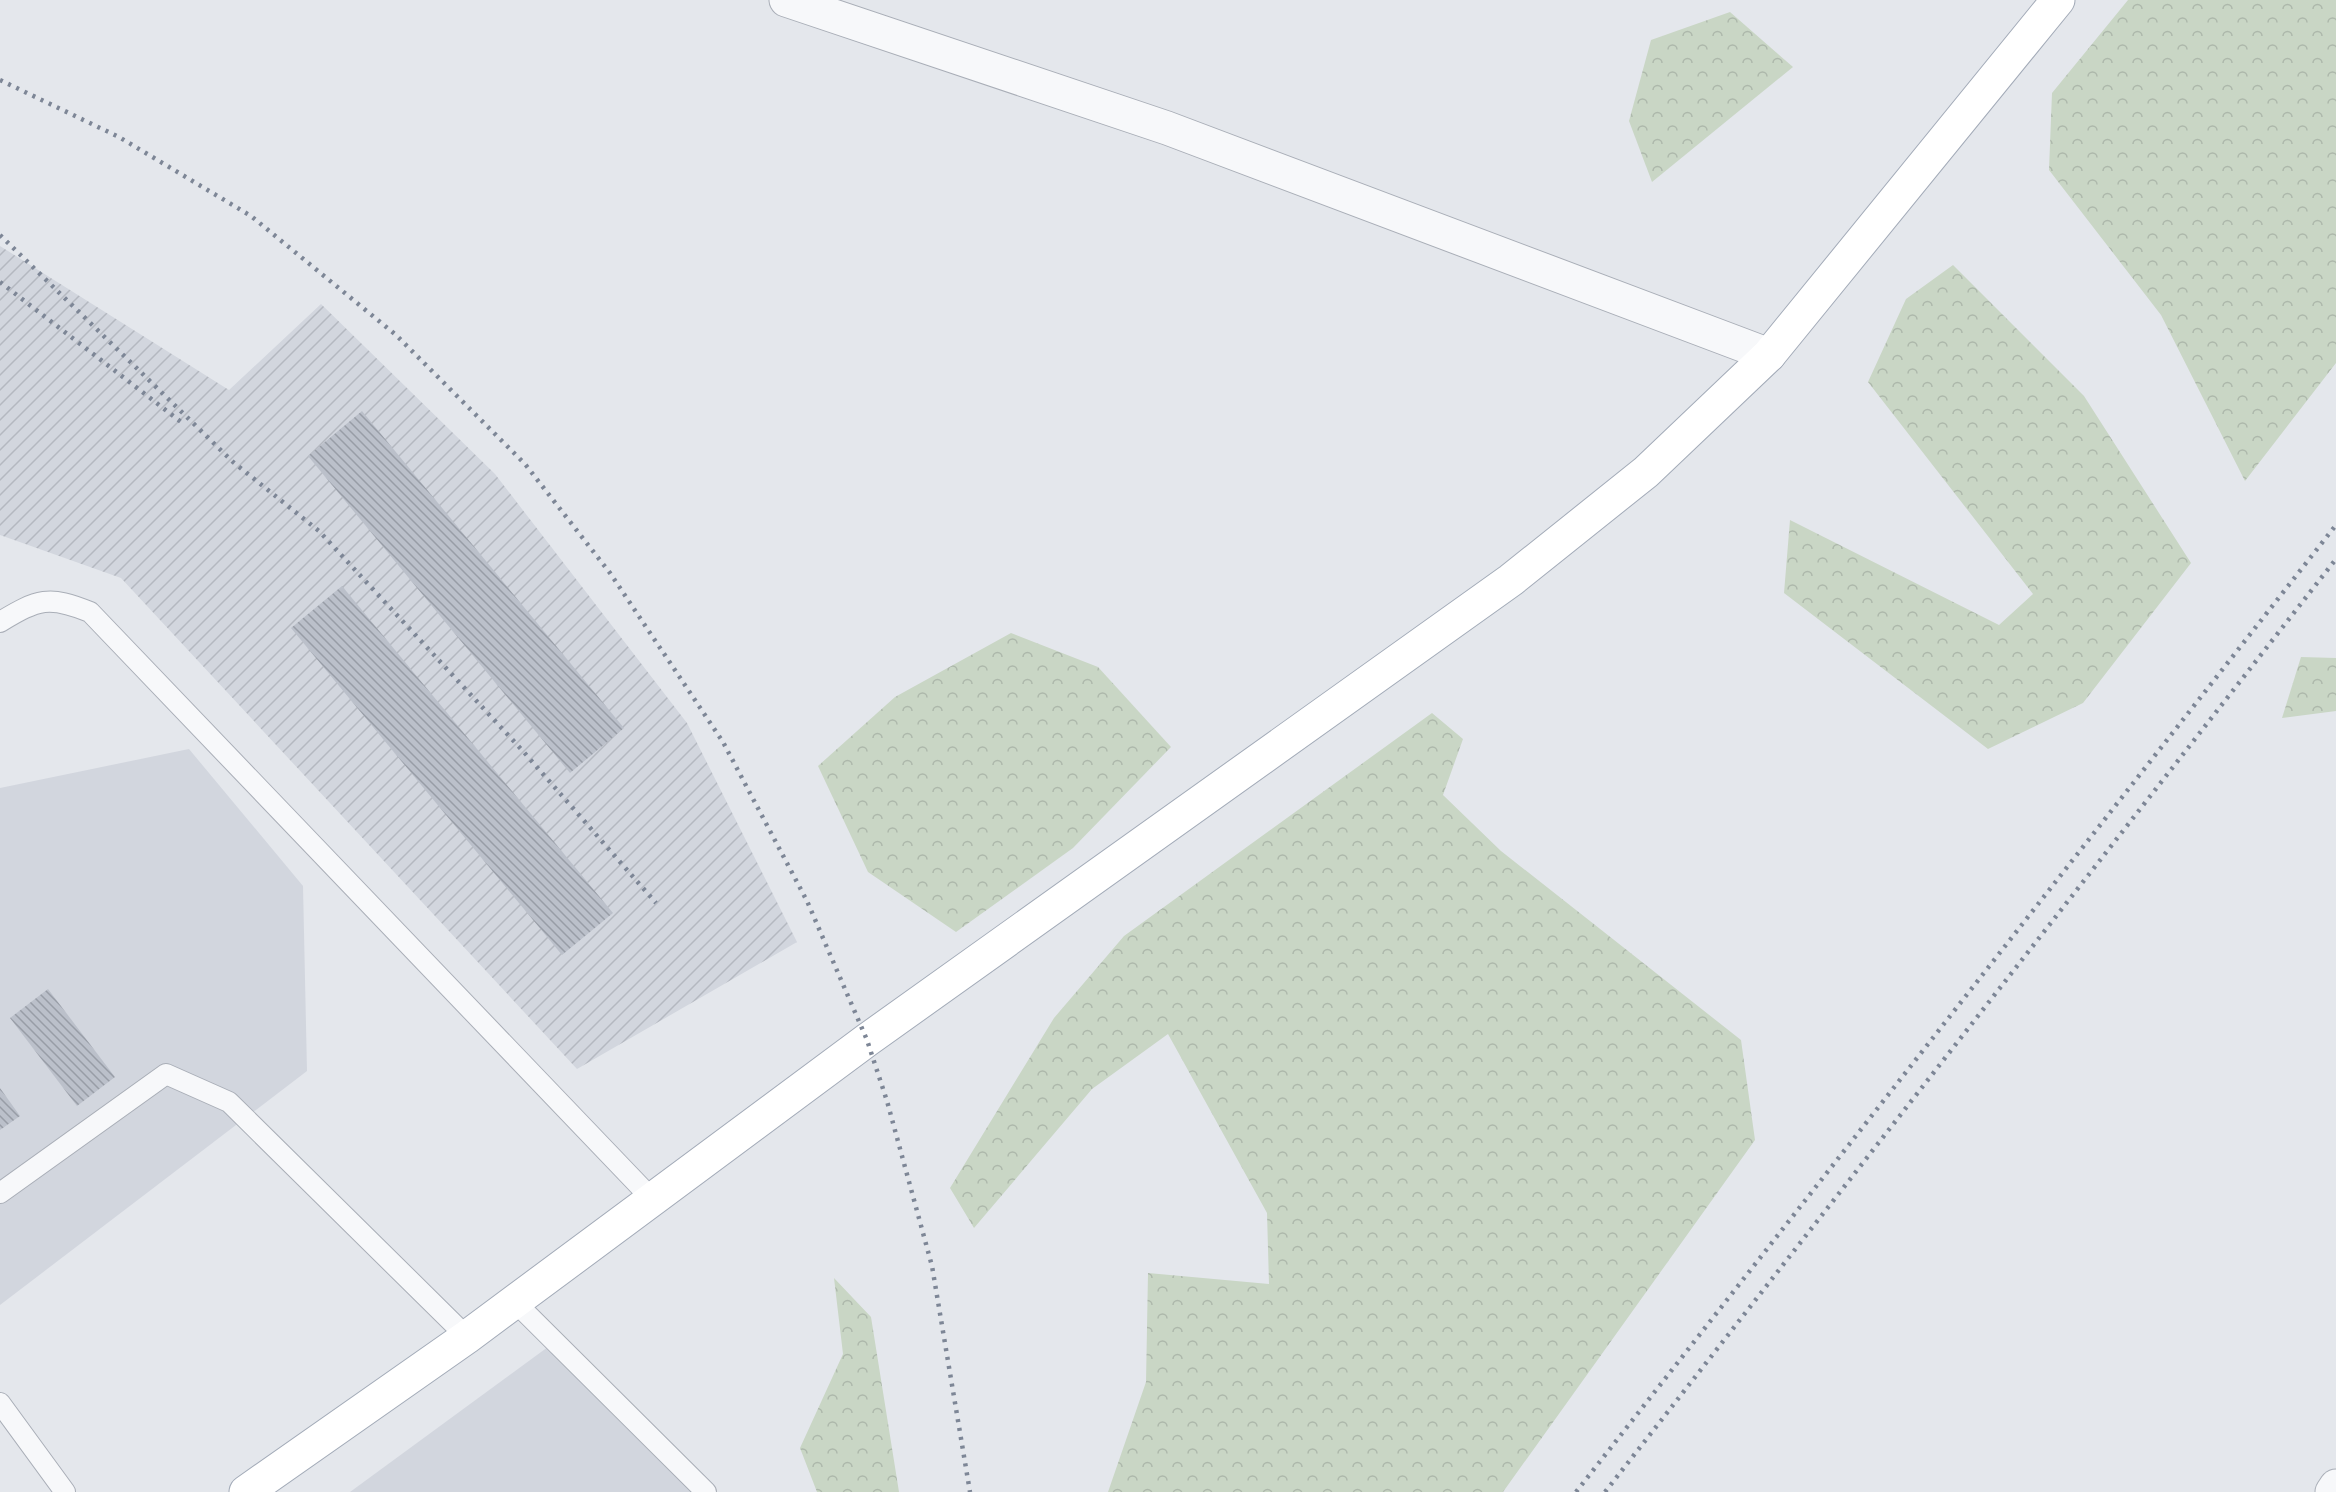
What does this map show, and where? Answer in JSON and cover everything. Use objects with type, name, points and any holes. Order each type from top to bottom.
[{"type":"main road","points":[[246,1492],[467,1337],[876,1033],[1511,580],[1646,472],[1769,355],[2058,0]]},
{"type":"street","points":[[786,0],[1167,128],[1769,355]]},
{"type":"street","points":[[2332,1492],[2336,1486]]},
{"type":"lane","points":[[0,622],[38,602],[51,600],[66,602],[90,612],[652,1200]]},
{"type":"lane","points":[[0,1193],[166,1074],[229,1102],[467,1337]]},
{"type":"lane","points":[[515,1302],[705,1492]]},
{"type":"lane","points":[[0,1402],[65,1492]]},
{"type":"shaded area","points":[[0,246],[229,390],[321,304],[495,474],[687,723],[797,942],[577,1069],[121,578],[0,535]]},
{"type":"shaded area","points":[[189,749],[303,886],[307,1071],[0,1305],[0,788]]},
{"type":"shaded area","points":[[552,1344],[696,1492],[350,1492]]},
{"type":"green space","points":[[2128,0],[2336,0],[2336,363],[2245,481],[2161,315],[2049,170],[2052,93]]},
{"type":"green space","points":[[1730,12],[1793,67],[1652,182],[1629,121],[1651,40]]},
{"type":"green space","points":[[1953,265],[2084,396],[2191,563],[2083,703],[1988,749],[1784,593],[1790,520],[1999,625],[2033,594],[1868,382],[1906,299]]},
{"type":"green space","points":[[1011,633],[1098,667],[1171,747],[1073,848],[956,932],[868,872],[818,766],[895,697]]},
{"type":"green space","points":[[2301,657],[2336,658],[2336,711],[2282,718]]},
{"type":"green space","points":[[1432,713],[1463,739],[1443,795],[1501,851],[1741,1040],[1755,1140],[1503,1492],[1108,1492],[1146,1382],[1148,1273],[1269,1284],[1267,1213],[1168,1034],[1092,1089],[974,1228],[950,1188],[1054,1018],[1124,936]]},
{"type":"green space","points":[[834,1278],[871,1317],[899,1492],[817,1492],[800,1448],[843,1354]]},
{"type":"building","points":[[362,411],[624,728],[570,773],[308,456]]},
{"type":"building","points":[[342,586],[613,913],[562,955],[291,628]]},
{"type":"building","points":[[48,989],[115,1077],[77,1106],[10,1018]]},
{"type":"building","points":[[0,1088],[20,1116],[0,1130]]},
{"type":"railway","points":[[0,80],[119,137],[251,216],[396,335],[525,464],[610,573],[723,742],[807,901],[867,1040],[887,1101],[932,1266],[970,1492]]},
{"type":"railway","points":[[0,235],[233,462],[319,531],[522,750],[656,903]]},
{"type":"railway","points":[[0,282],[185,425]]},
{"type":"railway","points":[[1576,1492],[2336,525]]},
{"type":"railway","points":[[1605,1492],[2336,559]]}]
